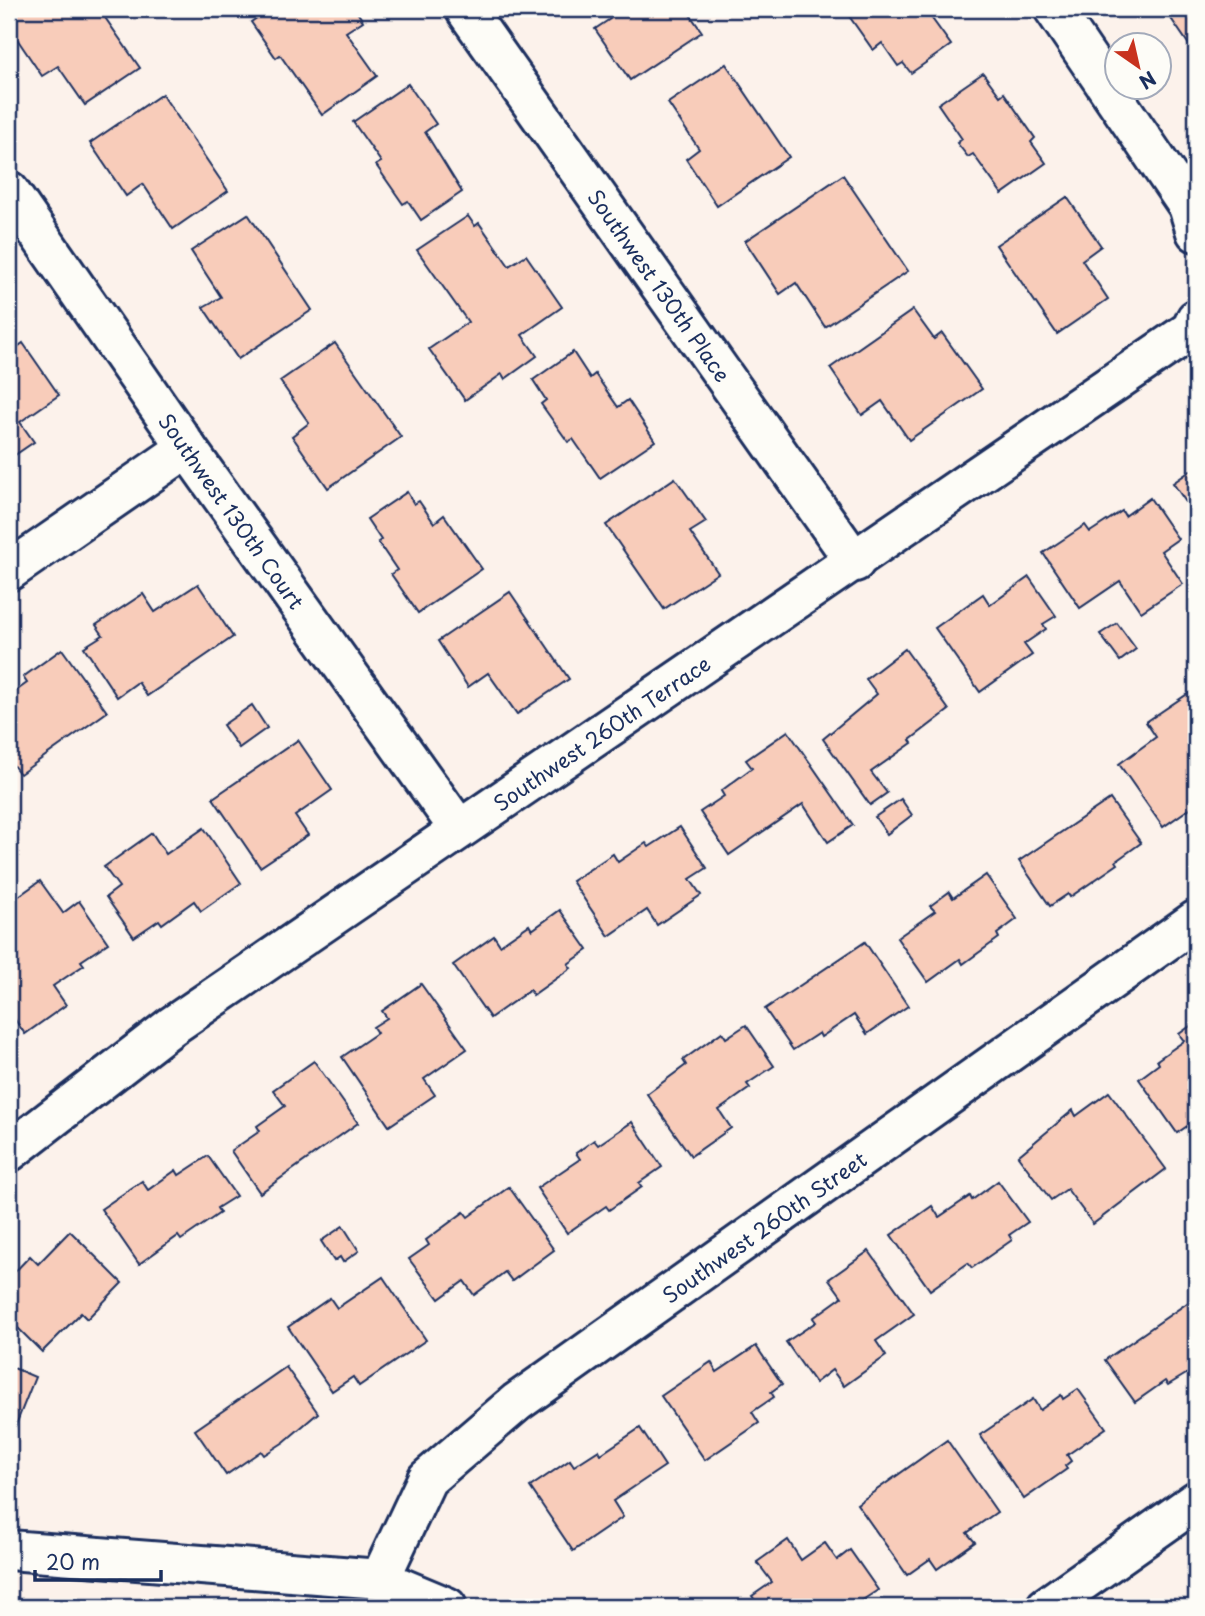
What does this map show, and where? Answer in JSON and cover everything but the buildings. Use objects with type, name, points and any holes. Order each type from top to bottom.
[{"type":"street","name":"Southwest 130th Place","points":[[465,9],[856,562]]},
{"type":"street","points":[[1054,9],[1188,206],[1196,232]]},
{"type":"street","name":"Southwest 130th Court","points":[[9,191],[187,448],[459,830]]},
{"type":"street","name":"Southwest 260th Terrace","points":[[9,1152],[172,1026],[856,562],[1191,330],[1196,319]]},
{"type":"street","points":[[9,571],[187,448]]},
{"type":"street","name":"Southwest 260th Street","points":[[380,1579],[427,1479],[517,1402],[1196,920]]},
{"type":"street","points":[[1046,1607],[1196,1501]]},
{"type":"street","points":[[9,1550],[380,1579],[447,1607]]}]
